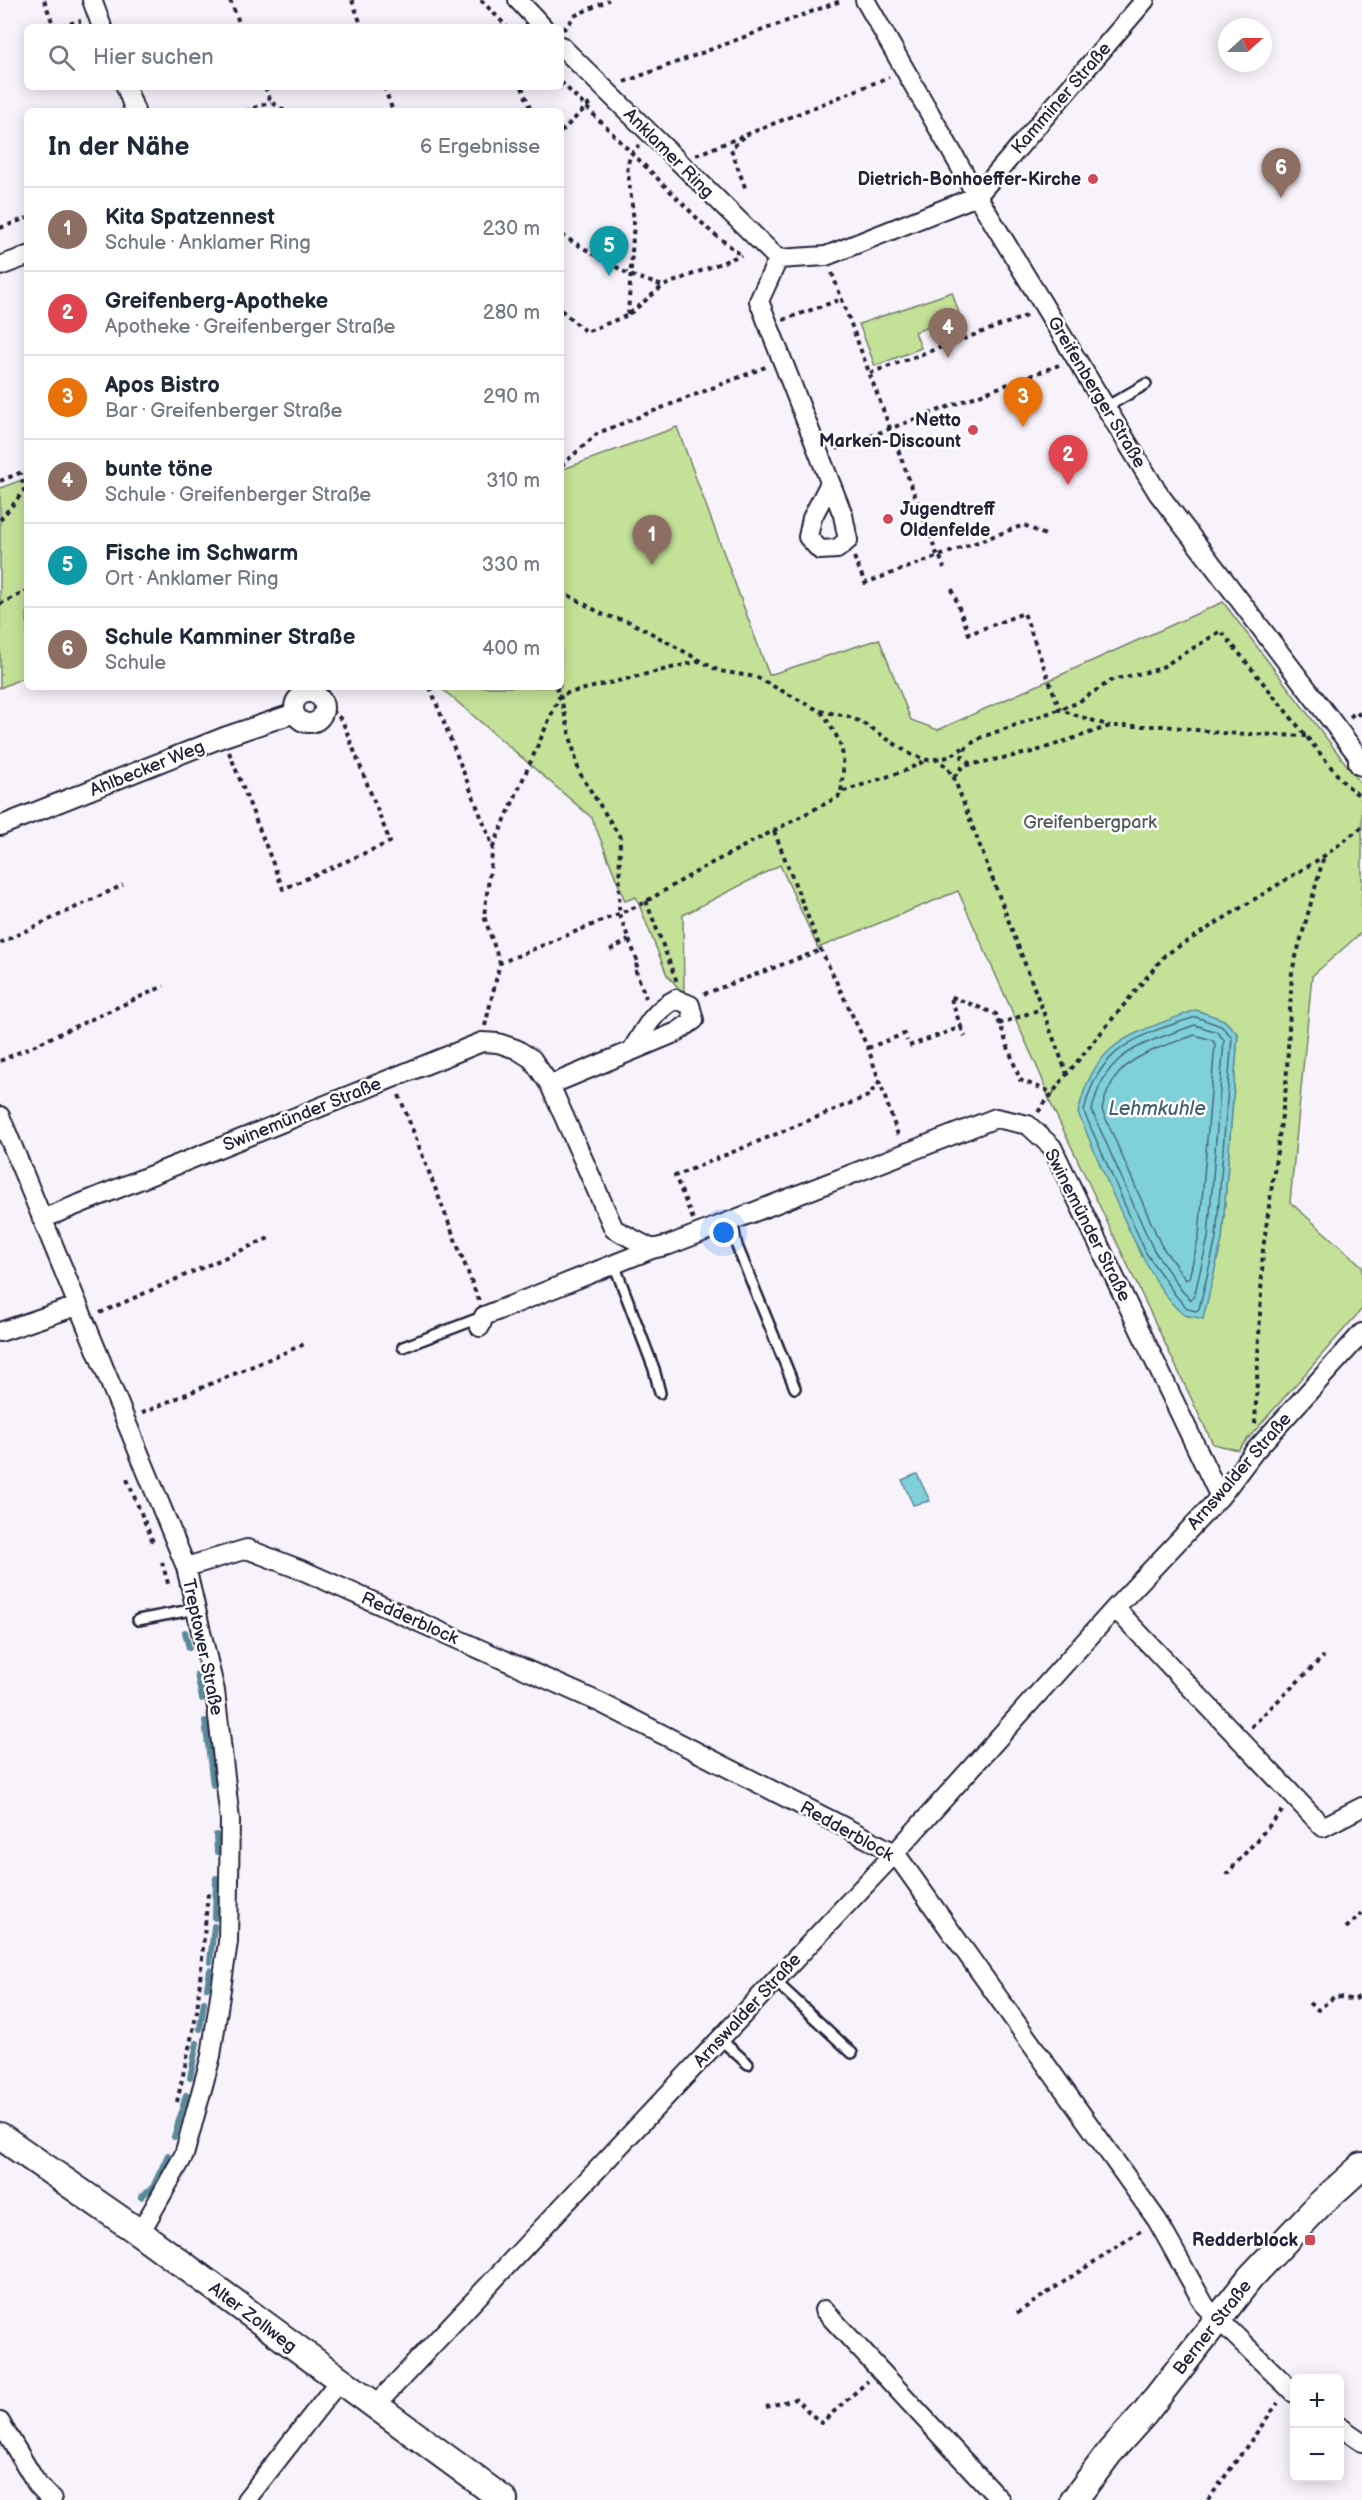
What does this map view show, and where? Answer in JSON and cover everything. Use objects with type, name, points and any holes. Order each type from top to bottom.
[{"type":"street","points":[[518,0],[540,24]]},
{"type":"street","name":"Greifenberger Straße","points":[[866,0],[976,196],[1158,493],[1362,761]]},
{"type":"street","name":"Kamminer Straße","points":[[976,196],[1146,0]]},
{"type":"street","name":"Anklamer Ring","points":[[564,49],[778,259]]},
{"type":"street","points":[[127,90],[134,108]]},
{"type":"street","points":[[829,485],[812,518],[808,537],[820,550],[837,549],[848,540],[843,514],[829,485],[759,301],[778,259],[826,256],[976,196]]},
{"type":"street","points":[[0,266],[24,257]]},
{"type":"street","name":"Ahlbecker Weg","points":[[0,826],[224,737],[295,712],[295,704],[304,693],[321,697],[326,695]]},
{"type":"street","points":[[550,1085],[677,1032],[693,1020],[690,1005],[676,999],[661,1007],[632,1050]]},
{"type":"street","points":[[482,1042],[498,1043],[532,1059],[550,1085],[614,1229],[652,1249]]},
{"type":"street","name":"Swinemünder Straße","points":[[42,1219],[482,1042]]},
{"type":"street","name":"Treptower Straße","points":[[0,1116],[186,1567],[215,1691],[230,1820],[228,1942],[211,2056],[184,2155],[140,2233]]},
{"type":"street","points":[[482,1322],[614,1264],[732,1221],[996,1118],[1028,1125]]},
{"type":"street","name":"Swinemünder Straße","points":[[1028,1125],[1052,1147],[1220,1497]]},
{"type":"street","points":[[0,1332],[80,1313]]},
{"type":"street","name":"Arnswalder Straße","points":[[374,2407],[895,1853],[1115,1608],[1220,1497],[1254,1452],[1362,1333]]},
{"type":"street","name":"Redderblock","points":[[186,1567],[247,1549],[304,1571],[601,1703],[895,1853],[1157,2220],[1202,2301],[1217,2320],[1290,2388]]},
{"type":"street","points":[[1115,1608],[1323,1827],[1362,1807]]},
{"type":"street","name":"Alter Zollweg","points":[[0,2136],[140,2233],[374,2407],[504,2500]]},
{"type":"street","name":"Berner Straße","points":[[1074,2500],[1110,2452],[1144,2414],[1269,2256],[1362,2166]]},
{"type":"street","points":[[824,2310],[1000,2500]]},
{"type":"street","points":[[246,2500],[339,2381]]},
{"type":"street","points":[[0,2422],[37,2484],[52,2500]]},
{"type":"street","points":[[1341,2428],[1362,2442]]},
{"type":"lane","points":[[1106,407],[1146,384]]},
{"type":"lane","points":[[732,1221],[737,1246],[795,1388]]},
{"type":"lane","points":[[614,1264],[654,1369],[660,1393]]},
{"type":"lane","points":[[403,1347],[482,1322]]},
{"type":"lane","points":[[138,1620],[196,1609]]},
{"type":"lane","points":[[775,1981],[852,2053]]},
{"type":"lane","points":[[720,2039],[748,2064]]},
{"type":"path","points":[[44,0],[53,24]]},
{"type":"path","points":[[230,0],[240,24]]},
{"type":"path","points":[[352,0],[361,24]]},
{"type":"path","points":[[481,0],[504,24]]},
{"type":"path","points":[[564,29],[576,15],[609,0]]},
{"type":"path","points":[[564,129],[605,88],[843,0]]},
{"type":"path","points":[[65,24],[98,15]]},
{"type":"path","points":[[678,163],[906,70]]},
{"type":"path","points":[[564,85],[708,229],[741,255]]},
{"type":"path","points":[[266,90],[271,102],[280,108]]},
{"type":"path","points":[[385,90],[392,108]]},
{"type":"path","points":[[523,90],[530,108]]},
{"type":"path","points":[[254,108],[271,102]]},
{"type":"path","points":[[628,315],[634,221],[627,166],[631,154],[651,134]]},
{"type":"path","points":[[746,190],[731,149],[747,135]]},
{"type":"path","points":[[0,228],[24,219]]},
{"type":"path","points":[[564,237],[630,275],[663,286]]},
{"type":"path","points":[[564,313],[586,332],[628,315],[663,286],[752,251],[759,240]]},
{"type":"path","points":[[826,256],[944,568]]},
{"type":"path","points":[[768,325],[842,299]]},
{"type":"path","points":[[870,373],[1047,309]]},
{"type":"path","points":[[818,456],[1076,358]]},
{"type":"path","points":[[564,463],[598,433],[782,361]]},
{"type":"path","points":[[0,481],[24,472]]},
{"type":"path","points":[[0,520],[24,491],[21,473]]},
{"type":"path","points":[[848,540],[865,584],[1024,525],[1045,535]]},
{"type":"path","points":[[952,589],[969,634],[1024,613],[1060,710]]},
{"type":"path","points":[[0,604],[24,592]]},
{"type":"path","points":[[564,593],[604,615],[637,626],[719,670],[756,677],[820,711],[855,719],[885,735],[910,754],[927,760]]},
{"type":"path","points":[[841,792],[907,770],[927,760],[949,757],[982,737],[1077,703],[1112,680],[1159,669],[1221,631],[1344,783],[1362,798]]},
{"type":"path","points":[[560,695],[700,661]]},
{"type":"path","points":[[431,690],[493,847]]},
{"type":"path","points":[[558,690],[579,772],[620,837],[619,914],[639,965],[634,966],[653,1016]]},
{"type":"path","points":[[224,737],[283,889],[390,842],[342,720],[326,695]]},
{"type":"path","points":[[482,1042],[500,963],[484,916],[493,847],[560,695]]},
{"type":"path","points":[[1060,710],[1110,726],[1165,726],[1222,733],[1306,736]]},
{"type":"path","points":[[500,963],[646,901],[838,797],[841,792],[845,756],[835,733],[820,711]]},
{"type":"path","points":[[954,778],[959,769],[970,764],[1033,752],[1110,726]]},
{"type":"path","points":[[1314,746],[1321,741]]},
{"type":"path","points":[[967,746],[962,757],[970,764]]},
{"type":"path","points":[[935,759],[946,766],[954,778],[1066,1074]]},
{"type":"path","points":[[1028,1125],[1066,1074],[1165,955],[1324,856],[1362,828]]},
{"type":"path","points":[[774,831],[821,950],[868,1048],[904,1154]]},
{"type":"path","points":[[1254,1452],[1263,1249],[1286,1087],[1292,971],[1324,856]]},
{"type":"path","points":[[0,943],[123,885]]},
{"type":"path","points":[[646,901],[684,1001]]},
{"type":"path","points":[[610,950],[629,940]]},
{"type":"path","points":[[707,993],[821,950]]},
{"type":"path","points":[[0,1060],[164,986]]},
{"type":"path","points":[[965,1037],[950,996],[996,1014],[1020,1080],[1054,1093]]},
{"type":"path","points":[[999,1024],[1041,1010]]},
{"type":"path","points":[[868,1048],[904,1034],[908,1044],[961,1027]]},
{"type":"path","points":[[393,1078],[482,1322]]},
{"type":"path","points":[[699,1233],[675,1176],[868,1096],[880,1080]]},
{"type":"path","points":[[80,1313],[269,1238]]},
{"type":"path","points":[[124,1420],[307,1343]]},
{"type":"path","points":[[126,1476],[156,1548]]},
{"type":"path","points":[[160,1557],[177,1612]]},
{"type":"path","points":[[1239,1739],[1323,1656]]},
{"type":"path","points":[[1226,1875],[1294,1797]]},
{"type":"path","points":[[176,2108],[196,2012],[208,1886]]},
{"type":"path","points":[[1346,1928],[1362,1913]]},
{"type":"path","points":[[1309,2003],[1318,2010],[1335,1996],[1354,2000],[1362,1995]]},
{"type":"path","points":[[1017,2313],[1157,2220]]},
{"type":"path","points":[[766,2407],[795,2399],[821,2423],[880,2369]]},
{"type":"path","points":[[1208,2500],[1290,2393]]},
{"type":"green space","points":[[952,292],[960,316],[915,332],[921,348],[875,366],[859,324]]},
{"type":"green space","name":"Greifenbergpark","points":[[677,427],[769,675],[879,639],[911,720],[938,730],[1223,602],[1362,785],[1362,932],[1312,976],[1290,1202],[1362,1266],[1362,1309],[1238,1450],[1213,1444],[1050,1102],[1042,1078],[958,891],[818,948],[780,865],[683,915],[684,994],[667,975],[636,897],[625,901],[592,818],[443,690],[564,690],[564,469]],"holes":[[[1238,1034],[1222,1240],[1208,1295],[1141,1256],[1117,1197]]]},
{"type":"green space","points":[[24,479],[24,677],[0,688],[0,488]]},
{"type":"water","name":"Lehmkuhle","points":[[1196,1010],[1224,1020],[1238,1034],[1222,1240],[1203,1319],[1185,1315],[1171,1302],[1156,1281],[1111,1190],[1078,1113],[1085,1088],[1094,1069],[1106,1054],[1135,1034]]},
{"type":"water","points":[[917,1474],[930,1501],[913,1505],[902,1480]]},
{"type":"waterway","points":[[185,1632],[189,1648]]},
{"type":"waterway","points":[[197,1674],[202,1699]]},
{"type":"waterway","points":[[205,1721],[213,1785]]},
{"type":"waterway","points":[[216,1835],[217,1852]]},
{"type":"waterway","points":[[215,1918],[216,1878]]},
{"type":"waterway","points":[[210,1962],[214,1926]]},
{"type":"waterway","points":[[207,1988],[210,1970]]},
{"type":"waterway","points":[[200,2029],[204,2002]]},
{"type":"waterway","points":[[190,2078],[197,2043]]},
{"type":"waterway","points":[[174,2137],[186,2095]]},
{"type":"waterway","points":[[141,2197],[153,2187],[168,2155]]},
{"type":"place","name":"Dietrich-Bonhoeffer-Kirche","points":[[1093,179]]},
{"type":"place","name":"Schule Kamminer Straße","points":[[1281,198]]},
{"type":"place","name":"Fische im Schwarm","points":[[609,276]]},
{"type":"place","name":"bunte töne","points":[[948,358]]},
{"type":"place","name":"Apos Bistro","points":[[1023,427]]},
{"type":"place","name":"Netto Marken-Discount","points":[[973,430]]},
{"type":"place","name":"Greifenberg-Apotheke","points":[[1068,485]]},
{"type":"place","name":"Jugendtreff Oldenfelde","points":[[888,519]]},
{"type":"place","name":"Kita Spatzennest","points":[[652,565]]},
{"type":"place","name":"Redderblock","points":[[1310,2240]]}]
